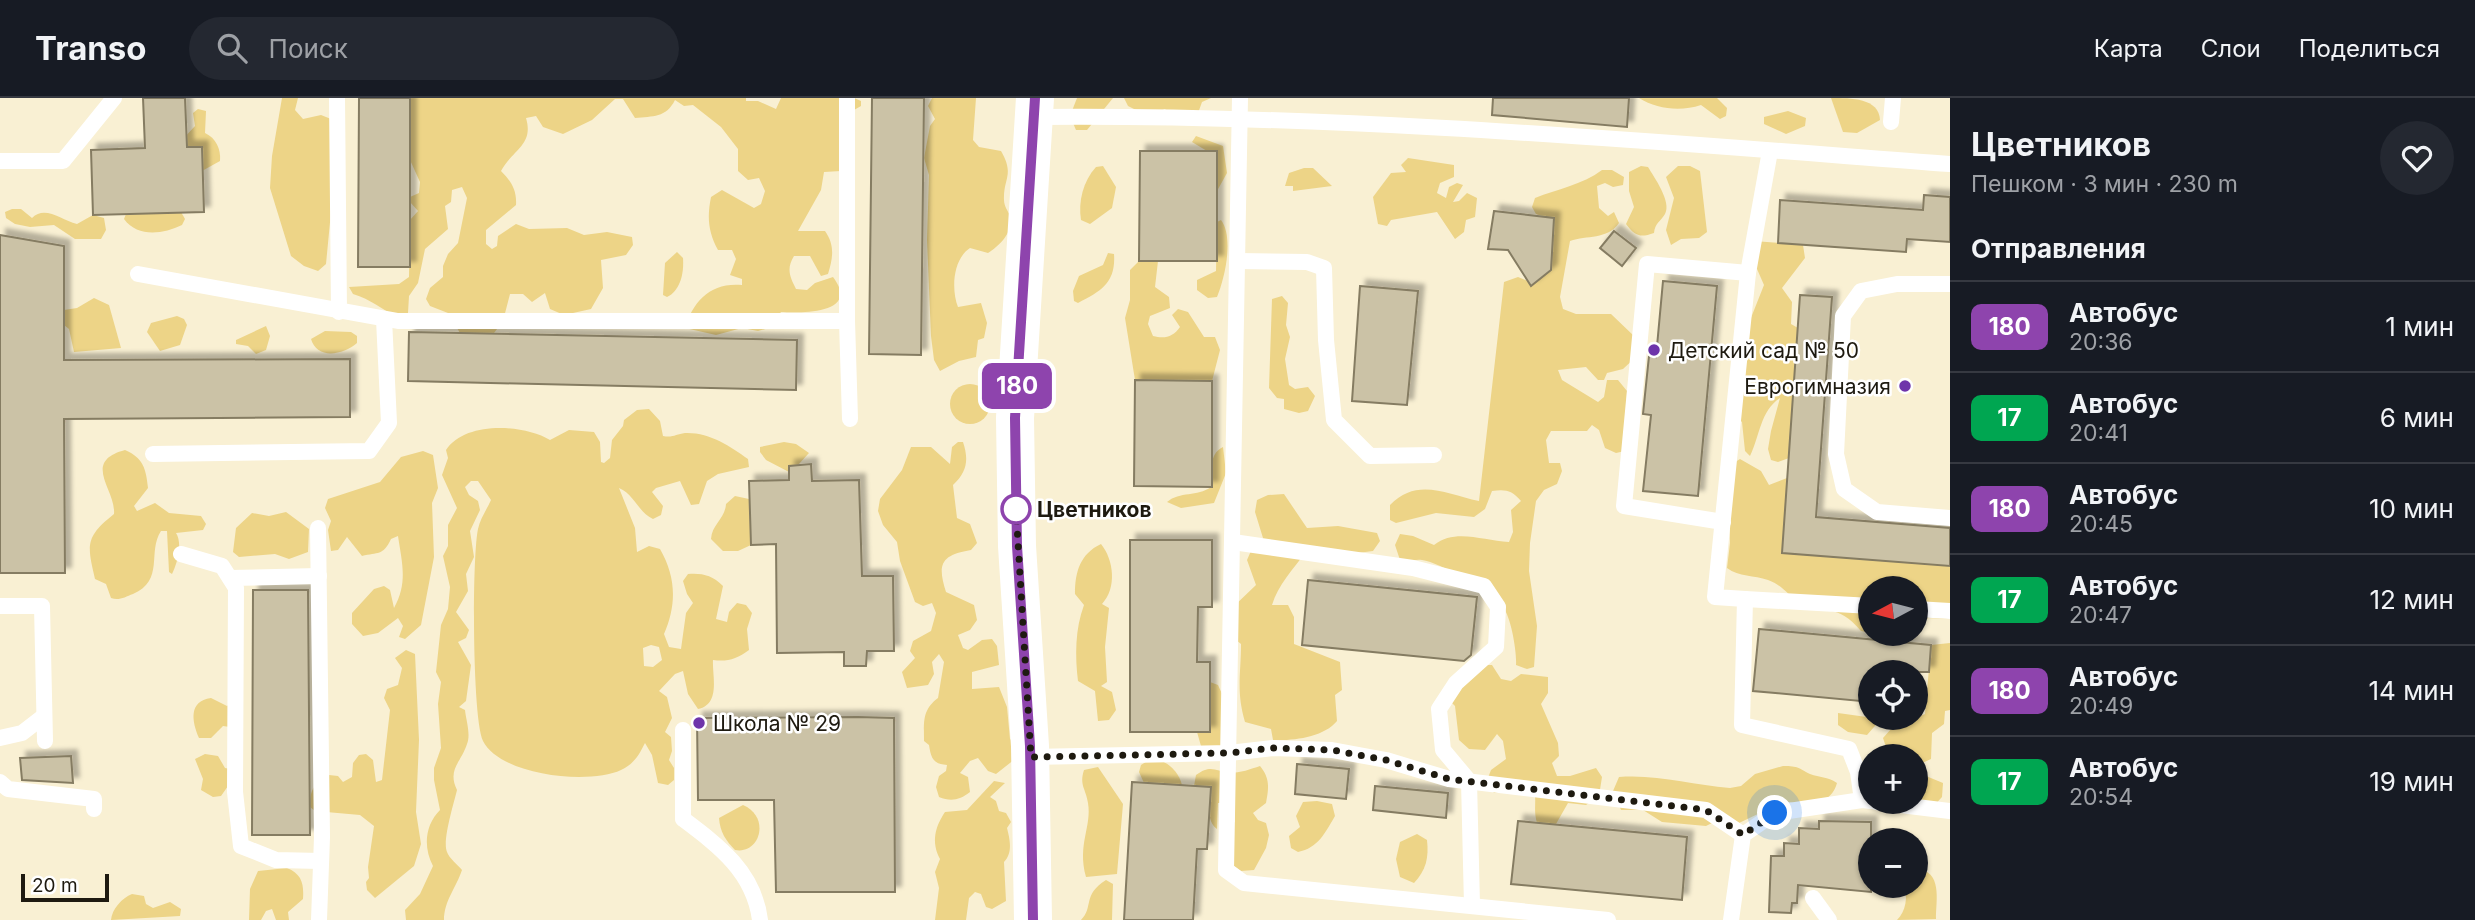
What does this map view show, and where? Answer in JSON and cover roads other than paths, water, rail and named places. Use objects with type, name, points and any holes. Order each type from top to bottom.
[{"type":"main road","points":[[1033,920],[1031,757],[1017,546],[1015,418],[1034,107]]},
{"type":"lane","points":[[0,161],[63,161],[114,98]]},
{"type":"lane","points":[[337,98],[339,312]]},
{"type":"lane","points":[[847,98],[850,419]]},
{"type":"lane","points":[[1240,98],[1226,870],[1244,883],[1608,920]]},
{"type":"lane","points":[[1891,122],[1893,98]]},
{"type":"lane","points":[[1034,107],[1950,164]]},
{"type":"lane","points":[[1770,151],[1748,273],[1716,597],[1858,605]]},
{"type":"lane","points":[[1238,261],[1307,262],[1324,268],[1326,340],[1334,420],[1370,456],[1434,455]]},
{"type":"lane","points":[[1723,522],[1624,506],[1647,264],[1748,273]]},
{"type":"lane","points":[[138,274],[384,319],[847,321]]},
{"type":"lane","points":[[1950,284],[1897,284],[1861,291],[1843,316],[1836,454],[1844,489],[1877,512],[1950,518]]},
{"type":"lane","points":[[153,454],[369,451],[389,423],[384,319]]},
{"type":"lane","points":[[318,528],[321,861],[319,920]]},
{"type":"lane","points":[[1233,542],[1413,568],[1484,586],[1498,607],[1496,646],[1457,683],[1439,709],[1443,750],[1469,781],[1472,905]]},
{"type":"lane","points":[[181,554],[222,566],[236,588],[235,784],[241,846],[276,860],[321,861]]},
{"type":"lane","points":[[230,578],[319,576]]},
{"type":"lane","points":[[1745,598],[1742,725],[1849,749],[1858,772]]},
{"type":"lane","points":[[0,606],[42,606],[45,741]]},
{"type":"lane","points":[[1928,610],[1950,611]]},
{"type":"lane","points":[[0,737],[22,733],[44,716]]},
{"type":"lane","points":[[683,730],[684,819],[728,853],[753,894],[760,920]]},
{"type":"lane","points":[[1031,757],[1229,753],[1273,748],[1332,750],[1386,760],[1449,779],[1706,810],[1743,835]]},
{"type":"lane","points":[[0,782],[8,789],[94,799],[94,809]]},
{"type":"lane","points":[[1731,920],[1743,835],[1775,813],[1858,802]]},
{"type":"lane","points":[[1928,808],[1950,811]]},
{"type":"lane","points":[[1813,898],[1829,920]]},
{"type":"place","name":"Детский сад № 50","points":[[1654,350]]},
{"type":"place","name":"Еврогимназия","points":[[1905,386]]},
{"type":"place","name":"Цветников","points":[[1016,509]]},
{"type":"place","name":"Школа № 29","points":[[699,723]]}]
